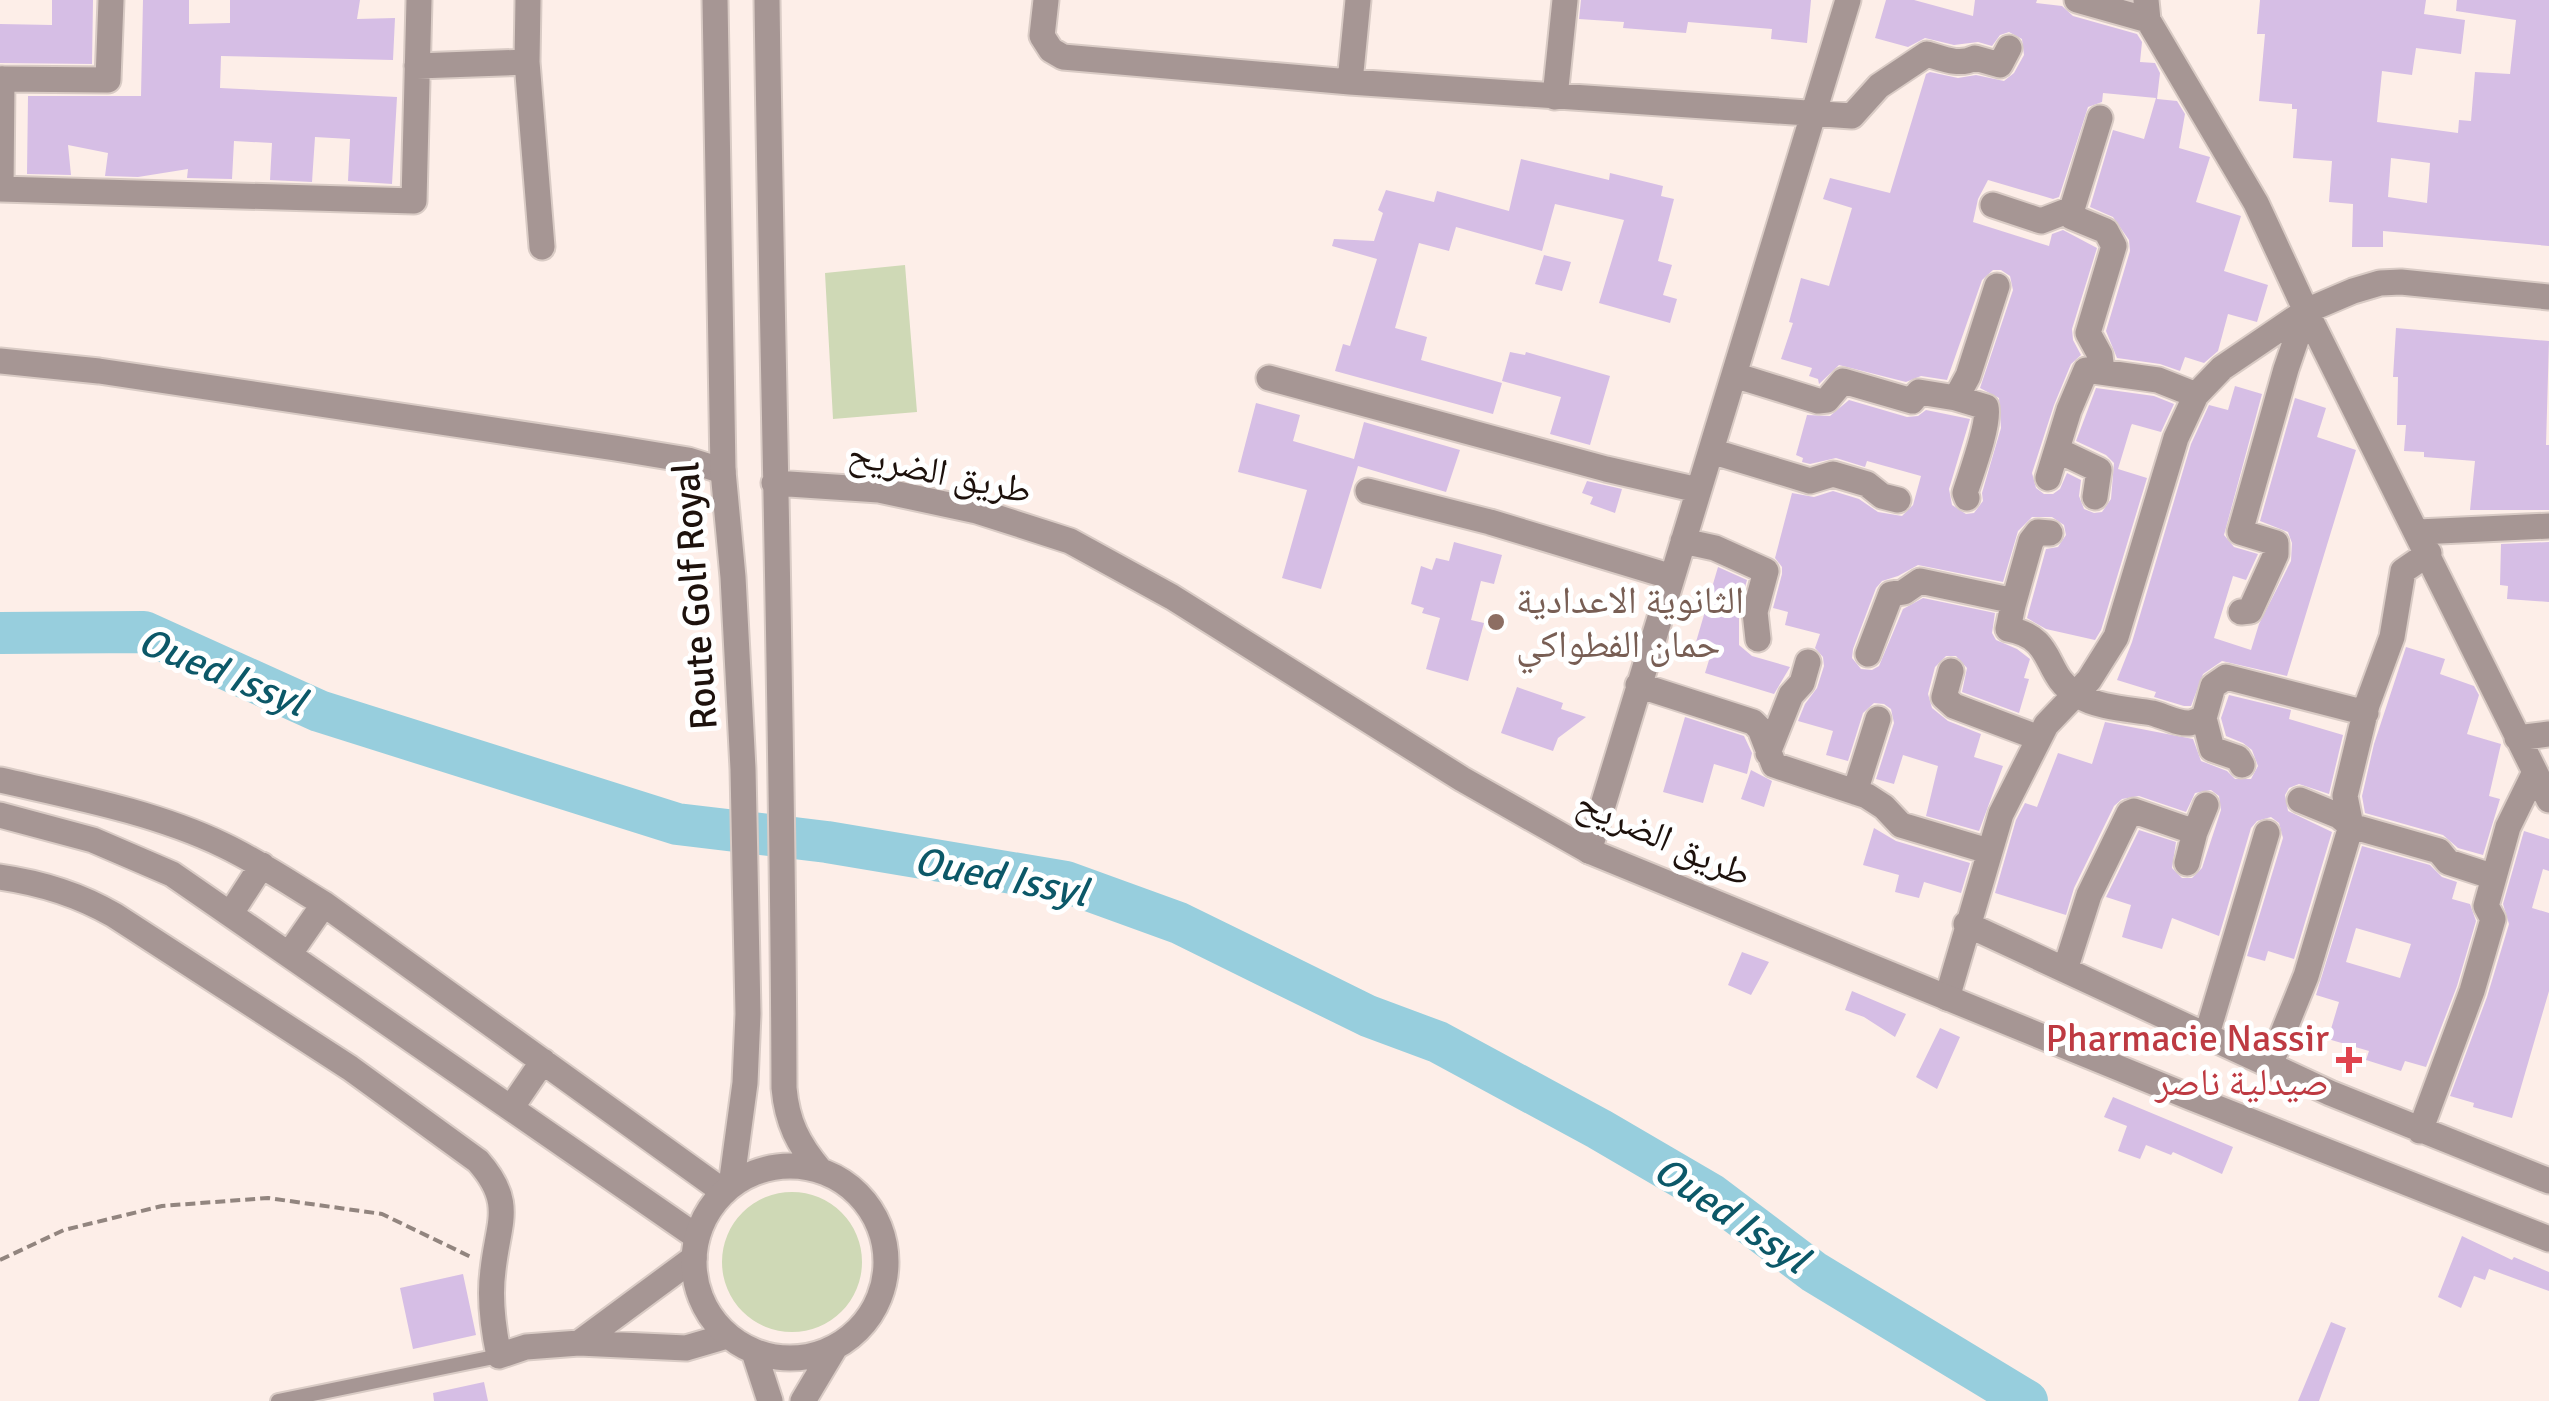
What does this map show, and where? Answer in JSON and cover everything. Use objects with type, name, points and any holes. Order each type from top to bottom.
[{"type":"street","points":[[111,0],[108,80],[1,79],[0,190],[414,201],[419,0]]},
{"type":"street","points":[[528,0],[528,62],[542,247]]},
{"type":"street","name":"Route Golf Royal","points":[[715,0],[723,471],[743,768],[746,924],[747,1053],[728,1189]]},
{"type":"street","name":"Route Golf Royal","points":[[767,0],[786,918],[786,1108],[794,1134],[820,1170]]},
{"type":"street","points":[[1046,0],[1042,36],[1051,50],[1063,58],[1852,116],[1879,86],[1927,54],[1955,62],[1974,58],[2000,65],[2009,48]]},
{"type":"street","points":[[1350,82],[1358,0]]},
{"type":"street","points":[[1554,97],[1566,0]]},
{"type":"street","points":[[1589,850],[1848,0]]},
{"type":"street","points":[[2077,0],[2147,10],[2256,203],[2549,800]]},
{"type":"street","points":[[418,66],[528,62]]},
{"type":"street","points":[[2100,118],[2072,216],[2106,231],[2114,246],[2088,332],[2100,355],[2102,371]]},
{"type":"street","points":[[1992,205],[2041,221],[2072,209]]},
{"type":"street","points":[[1947,998],[2000,814],[2046,725],[2090,680],[2116,636],[2176,438],[2196,396],[2222,368],[2306,311],[2380,283],[2549,297]]},
{"type":"street","points":[[1956,398],[1968,376],[1997,286]]},
{"type":"street","points":[[2241,612],[2250,611],[2276,554],[2276,543],[2240,532],[2306,311]]},
{"type":"street","points":[[0,361],[99,371],[615,448],[688,460],[723,471]]},
{"type":"street","points":[[2048,478],[2086,370],[2158,380],[2196,396]]},
{"type":"street","points":[[1734,375],[1818,401],[1827,400],[1843,381],[1912,401],[1919,392],[1986,408],[1989,420],[1976,450],[1967,498]]},
{"type":"street","points":[[1269,378],[1540,452],[1698,490]]},
{"type":"street","points":[[2056,450],[2098,470],[2095,497]]},
{"type":"street","points":[[1711,451],[1810,481],[1834,474],[1867,484],[1882,496],[1898,500]]},
{"type":"street","name":"طريق الضريح","points":[[774,483],[880,490],[977,511],[1070,542],[1172,596],[1445,769],[1589,850],[2192,1098],[2548,1232]]},
{"type":"street","points":[[1368,490],[1672,577]]},
{"type":"street","points":[[2270,1065],[2306,976],[2351,826],[2345,796],[2366,713],[2392,637],[2404,571],[2423,543],[2549,526]]},
{"type":"street","points":[[2050,533],[2038,532],[2030,540],[2008,629],[2041,642],[2049,661],[2076,694],[2124,711],[2191,724],[2204,718]]},
{"type":"street","points":[[1683,541],[1715,548],[1766,571],[1755,612],[1758,639]]},
{"type":"street","points":[[1868,654],[1891,594],[1904,592],[1915,582],[2005,598],[2013,605]]},
{"type":"street","points":[[1768,753],[1790,695],[1802,683],[1808,662]]},
{"type":"street","points":[[1951,671],[1944,698],[1954,706],[2040,738]]},
{"type":"street","points":[[2242,765],[2238,758],[2212,749],[2204,718],[2213,686],[2226,677],[2366,713]]},
{"type":"street","points":[[1638,686],[1753,722],[1760,729],[1774,765],[1855,792],[1884,806],[1901,824],[1988,851]]},
{"type":"street","points":[[1855,792],[1878,720]]},
{"type":"street","points":[[2517,738],[2549,734]]},
{"type":"street","points":[[2420,1132],[2472,991],[2493,918],[2486,906],[2508,827],[2534,772]]},
{"type":"street","points":[[0,780],[159,821],[222,844],[262,865],[324,904],[542,1062],[728,1189]]},
{"type":"street","points":[[2300,800],[2338,816],[2351,826],[2440,851],[2448,862],[2494,876]]},
{"type":"street","points":[[2187,863],[2206,805]]},
{"type":"street","points":[[2065,970],[2089,896],[2129,813],[2195,832]]},
{"type":"street","points":[[0,815],[37,823],[133,856],[172,874],[511,1108],[696,1248]]},
{"type":"street","points":[[2207,1034],[2267,833]]},
{"type":"street","points":[[232,913],[262,865]]},
{"type":"street","points":[[0,877],[56,888],[86,898],[114,914],[350,1068],[478,1161],[496,1180],[502,1201],[493,1270],[494,1329],[499,1356],[526,1347],[579,1343],[686,1348],[728,1336]]},
{"type":"street","points":[[290,953],[324,904]]},
{"type":"street","points":[[1966,924],[2420,1132],[2549,1181]]},
{"type":"street","points":[[511,1108],[542,1062]]},
{"type":"street","points":[[773,1167],[820,1170],[846,1182],[866,1202],[881,1226],[887,1254],[886,1282],[875,1310],[858,1332],[834,1349],[808,1358],[754,1352],[728,1336],[702,1301],[695,1280],[696,1248],[712,1205],[751,1174],[773,1167]]},
{"type":"street","points":[[579,1343],[696,1248]]},
{"type":"street","points":[[803,1401],[834,1349]]},
{"type":"street","points":[[754,1352],[770,1401]]},
{"type":"lane","points":[[278,1401],[499,1356]]},
{"type":"path","points":[[0,1260],[64,1230],[162,1206],[268,1198],[382,1214],[493,1270]]},
{"type":"green space","points":[[905,265],[917,412],[833,419],[825,273]]},
{"type":"green space","points":[[792,1192],[819,1198],[841,1213],[856,1235],[862,1262],[856,1289],[841,1311],[819,1326],[792,1332],[765,1326],[743,1311],[728,1289],[722,1262],[728,1235],[743,1213],[765,1198]]},
{"type":"building","points":[[52,0],[93,0],[92,64],[0,63],[0,24],[52,25]]},
{"type":"building","points":[[143,0],[189,0],[189,24],[230,23],[230,0],[360,0],[357,19],[395,18],[393,60],[221,56],[220,88],[397,97],[392,184],[348,181],[350,139],[315,137],[312,182],[270,180],[272,143],[234,141],[232,179],[187,178],[188,169],[138,177],[105,176],[108,153],[68,145],[71,175],[27,174],[28,96],[141,96]]},
{"type":"building","points":[[1581,0],[1811,0],[1807,43],[1771,39],[1772,29],[1688,22],[1686,33],[1623,28],[1624,22],[1579,19]]},
{"type":"building","points":[[1886,0],[1914,0],[1973,16],[1975,0],[2037,0],[2036,3],[2062,6],[2073,16],[2137,34],[2142,42],[2140,62],[2155,63],[2160,73],[2157,99],[2177,101],[2185,114],[2179,148],[2210,157],[2196,202],[2241,216],[2224,271],[2268,285],[2257,322],[2228,314],[2218,351],[2204,363],[2185,357],[2180,371],[2117,358],[2106,331],[2130,251],[2129,240],[2113,217],[2090,207],[2113,130],[2144,139],[2156,98],[2103,93],[2102,102],[2088,107],[2059,197],[2053,199],[1988,180],[1978,199],[1973,222],[2049,246],[2052,234],[2063,230],[2097,248],[2072,329],[2081,355],[2071,364],[2054,405],[2032,473],[2036,488],[2053,494],[2060,489],[2067,473],[2081,480],[2079,496],[2084,509],[2102,512],[2111,499],[2114,463],[2076,441],[2096,388],[2154,396],[2174,404],[2161,432],[2131,426],[2118,469],[2147,478],[2095,640],[2046,629],[2027,618],[2046,549],[2058,547],[2066,535],[2064,525],[2052,517],[2032,517],[2018,531],[2003,582],[1918,565],[1882,581],[1876,588],[1853,649],[1852,658],[1861,669],[1879,666],[1903,609],[1923,598],[1995,613],[1992,633],[1996,640],[2030,659],[2024,678],[2029,679],[2019,713],[1962,692],[1967,668],[1956,656],[1946,656],[1935,667],[1928,694],[1932,708],[1948,721],[1981,734],[1974,757],[2003,766],[1979,831],[1926,816],[1938,766],[1903,755],[1894,784],[1876,779],[1894,723],[1891,709],[1884,704],[1874,703],[1863,713],[1848,761],[1826,755],[1833,731],[1798,721],[1817,688],[1824,666],[1823,657],[1815,648],[1820,634],[1785,625],[1788,612],[1773,608],[1782,574],[1775,558],[1792,493],[1814,497],[1833,491],[1859,499],[1878,512],[1902,516],[1913,505],[1921,476],[1867,461],[1865,467],[1836,458],[1802,462],[1803,458],[1796,455],[1807,415],[1830,416],[1849,400],[1907,417],[1926,410],[1970,419],[1949,489],[1952,505],[1966,514],[1974,513],[1983,501],[2001,428],[1999,398],[1980,388],[2013,290],[2010,276],[2001,270],[1993,270],[1982,280],[1947,380],[1921,376],[1906,382],[1839,365],[1819,384],[1818,379],[1809,376],[1812,368],[1781,359],[1793,323],[1789,322],[1801,278],[1829,286],[1852,208],[1823,199],[1830,178],[1890,193],[1926,74],[1958,78],[1976,75],[2004,81],[2014,73],[2024,55],[2022,39],[2009,32],[2000,35],[1992,46],[1978,42],[1954,45],[1925,38],[1908,47],[1875,38]]},
{"type":"building","points":[[2260,0],[2426,0],[2424,14],[2465,20],[2461,54],[2416,48],[2412,75],[2382,71],[2377,122],[2458,133],[2459,120],[2471,121],[2475,72],[2510,74],[2516,20],[2456,11],[2457,0],[2549,0],[2549,246],[2383,231],[2383,247],[2352,247],[2353,204],[2329,202],[2332,161],[2293,158],[2297,109],[2292,109],[2292,104],[2259,101],[2265,34],[2257,34]],"holes":[[[2391,158],[2430,163],[2427,203],[2388,197]]]},
{"type":"building","points":[[1521,159],[1609,180],[1610,173],[1663,186],[1661,196],[1674,199],[1658,261],[1672,265],[1663,295],[1677,299],[1670,323],[1599,303],[1624,220],[1555,204],[1542,251],[1456,227],[1449,251],[1419,243],[1395,328],[1427,337],[1421,360],[1502,383],[1493,414],[1335,371],[1343,344],[1350,346],[1377,259],[1332,246],[1334,239],[1374,241],[1383,213],[1378,210],[1386,190],[1434,202],[1437,191],[1509,211]]},
{"type":"building","points":[[1544,255],[1571,262],[1562,291],[1535,284]]},
{"type":"building","points":[[2396,328],[2549,341],[2549,510],[2470,510],[2475,461],[2424,457],[2424,452],[2404,451],[2406,425],[2397,425],[2398,377],[2393,377]]},
{"type":"building","points":[[1510,352],[1526,352],[1610,376],[1590,445],[1550,434],[1561,397],[1502,381]]},
{"type":"building","points":[[2235,386],[2262,394],[2224,535],[2234,547],[2258,554],[2246,580],[2233,576],[2214,638],[2251,650],[2259,624],[2291,561],[2288,532],[2260,521],[2295,398],[2326,408],[2317,437],[2356,450],[2287,676],[2222,661],[2203,674],[2191,706],[2184,706],[2117,680],[2191,444],[2209,405],[2228,410]]},
{"type":"building","points":[[1256,403],[1300,415],[1293,441],[1354,459],[1364,422],[1460,450],[1446,492],[1358,466],[1321,589],[1282,578],[1307,490],[1238,472]]},
{"type":"building","points":[[1587,481],[1622,489],[1615,513],[1590,504],[1593,497],[1582,493]]},
{"type":"building","points":[[1454,542],[1502,555],[1494,584],[1481,581],[1471,620],[1484,623],[1468,681],[1426,669],[1440,618],[1422,613],[1424,608],[1411,604],[1421,566],[1432,570],[1436,558],[1449,561]]},
{"type":"building","points":[[2549,542],[2549,602],[2507,599],[2508,586],[2500,585],[2501,544]]},
{"type":"building","points":[[1718,567],[1747,580],[1739,608],[1739,645],[1752,656],[1790,667],[1774,694],[1705,673],[1713,647],[1696,642]]},
{"type":"building","points":[[2406,647],[2445,659],[2440,674],[2474,686],[2479,695],[2467,734],[2501,744],[2489,796],[2500,799],[2483,855],[2458,848],[2443,835],[2365,813],[2362,796],[2374,744]]},
{"type":"building","points":[[1517,687],[1563,703],[1561,709],[1586,717],[1558,738],[1553,751],[1501,733]]},
{"type":"building","points":[[2229,695],[2291,710],[2289,719],[2343,735],[2329,794],[2299,784],[2289,788],[2285,795],[2288,811],[2332,832],[2294,959],[2268,951],[2265,961],[2247,956],[2283,838],[2279,823],[2271,817],[2257,821],[2251,828],[2219,936],[2172,918],[2162,949],[2122,937],[2131,905],[2106,897],[2139,830],[2176,842],[2172,868],[2182,878],[2192,878],[2202,868],[2221,810],[2219,796],[2211,790],[2195,793],[2186,812],[2139,796],[2122,799],[2114,806],[2074,888],[2066,915],[1995,893],[2016,820],[2025,803],[2037,807],[2058,753],[2092,764],[2105,722],[2193,739],[2201,761],[2227,771],[2235,779],[2251,779],[2258,766],[2252,750],[2226,736],[2221,718]]},
{"type":"building","points":[[1685,717],[1744,736],[1752,753],[1747,774],[1714,764],[1703,803],[1663,792]]},
{"type":"building","points":[[1751,770],[1772,781],[1764,807],[1741,799]]},
{"type":"building","points":[[1874,828],[1896,841],[1970,863],[1961,893],[1924,882],[1919,898],[1895,892],[1899,875],[1863,865]]},
{"type":"building","points":[[2524,831],[2549,839],[2549,871],[2543,869],[2532,908],[2549,913],[2549,991],[2512,1118],[2450,1096],[2509,924],[2503,904]]},
{"type":"building","points":[[2362,846],[2430,865],[2442,877],[2457,882],[2452,899],[2470,904],[2476,921],[2457,986],[2426,1067],[2405,1061],[2401,1071],[2366,1060],[2369,1051],[2328,1039],[2339,1002],[2316,995]],"holes":[[[2356,928],[2411,944],[2400,978],[2346,962]]]},
{"type":"building","points":[[1742,952],[1769,962],[1751,995],[1728,985]]},
{"type":"building","points":[[1852,991],[1906,1014],[1895,1037],[1845,1010]]},
{"type":"building","points":[[1940,1028],[1960,1037],[1937,1089],[1916,1077]]},
{"type":"building","points":[[2113,1097],[2233,1147],[2222,1174],[2173,1152],[2171,1155],[2146,1145],[2140,1159],[2118,1151],[2127,1126],[2104,1117]]},
{"type":"building","points":[[2462,1236],[2512,1260],[2514,1257],[2549,1272],[2549,1291],[2489,1269],[2485,1280],[2474,1276],[2461,1308],[2438,1297]]},
{"type":"building","points":[[463,1274],[476,1335],[413,1349],[400,1288]]},
{"type":"building","points":[[2331,1322],[2346,1328],[2319,1401],[2298,1401]]},
{"type":"building","points":[[484,1382],[488,1401],[434,1401],[433,1393]]},
{"type":"waterway","name":"Oued Issyl","points":[[0,633],[144,632],[319,711],[677,824],[827,842],[1066,882],[1179,923],[1368,1016],[1438,1042],[1599,1129],[1712,1195],[1814,1272],[2027,1401]]},
{"type":"place","name":"الثانوية الاعدادية حمان الفطواكي","points":[[1496,622]]},
{"type":"place","name":"Pharmacie Nassir صيدلية ناصر","points":[[2349,1060]]}]
